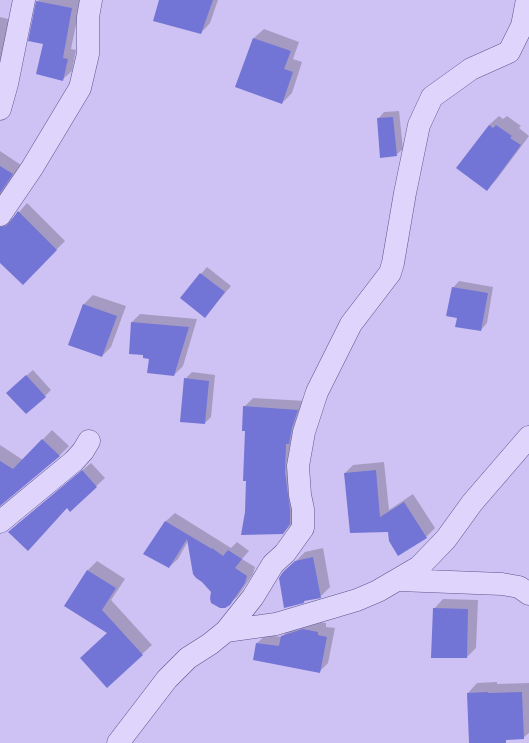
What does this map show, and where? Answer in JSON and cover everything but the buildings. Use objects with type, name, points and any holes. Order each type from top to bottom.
[{"type":"street","points":[[0,110],[7,84],[24,0]]},
{"type":"street","points":[[0,215],[32,168],[80,88],[88,54],[88,17],[91,0]]},
{"type":"street","points":[[118,743],[167,679],[188,658],[210,644],[226,631],[253,597],[273,564],[285,553],[303,528],[303,508],[300,495],[298,466],[304,432],[317,392],[351,324],[390,273],[419,125],[432,97],[471,68],[509,52],[522,26],[527,0]]},
{"type":"street","points":[[226,631],[276,624],[343,604],[371,594],[419,567],[446,539],[472,503],[529,436]]},
{"type":"street","points":[[0,522],[74,461],[89,441]]},
{"type":"street","points":[[398,580],[502,584],[519,587],[529,594]]}]
